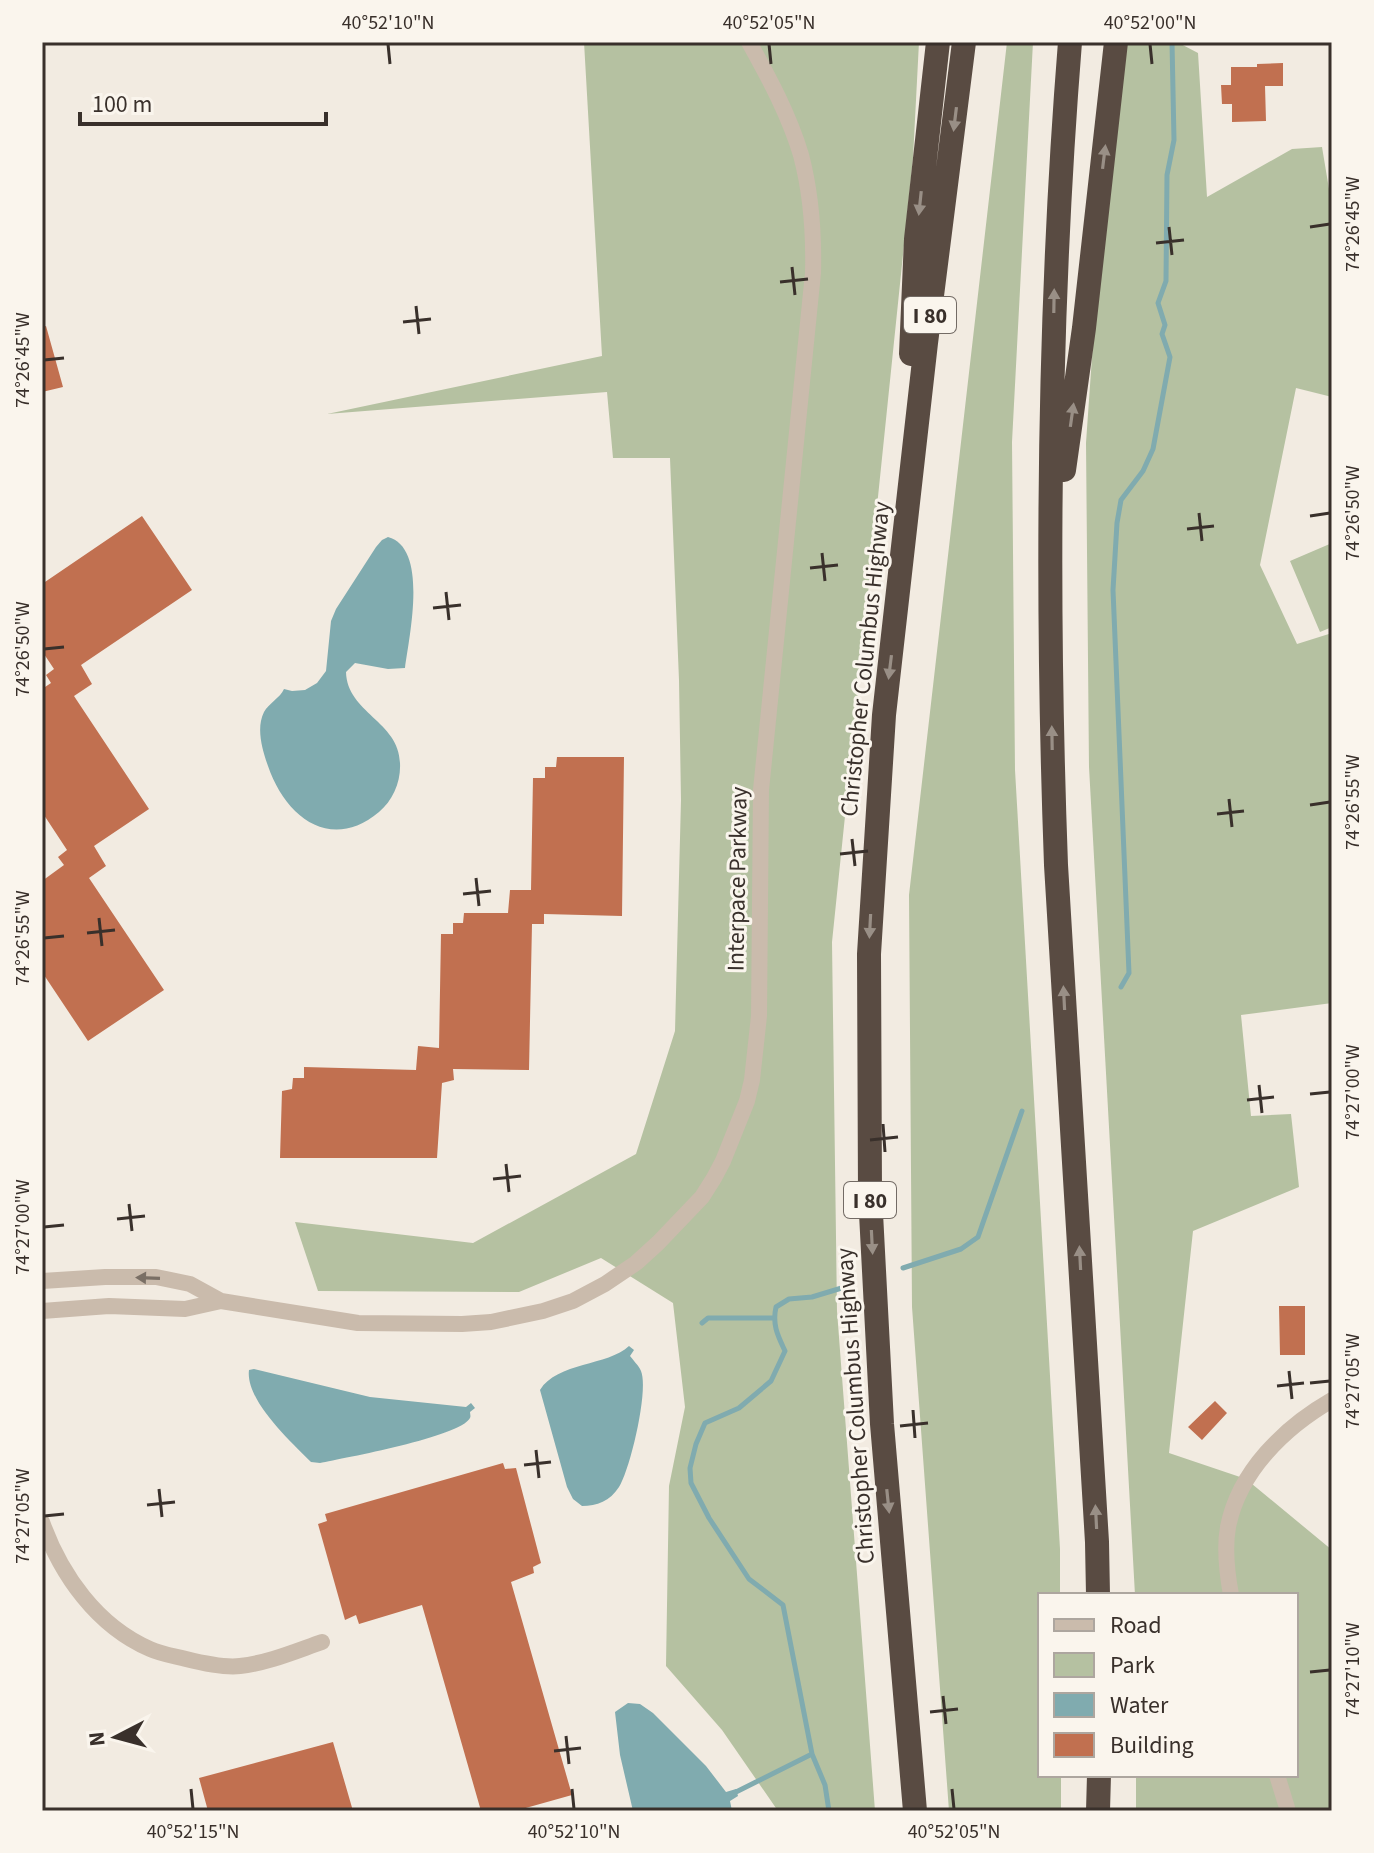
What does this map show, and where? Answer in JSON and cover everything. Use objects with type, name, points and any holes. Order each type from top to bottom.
[{"type":"highway","points":[[900,589],[916,239],[938,42]]},
{"type":"highway","name":"Christopher Columbus Highway","points":[[915,1811],[882,1424],[870,1194],[869,954],[884,715],[964,42]]},
{"type":"highway","points":[[1070,42],[1054,291],[1049,575],[1052,762],[1098,1593]]},
{"type":"highway","points":[[1049,575],[1084,328],[1116,42]]},
{"type":"highway","points":[[1098,1811],[1099,1777]]},
{"type":"street","name":"Interpace Parkway","points":[[42,1281],[156,1277],[190,1284],[221,1301],[358,1323],[491,1322],[573,1301],[636,1263],[702,1197],[714,1178],[747,1101],[758,1028],[761,790],[810,303],[813,246],[801,157],[772,84],[749,42]]},
{"type":"street","name":"Interpace Parkway","points":[[42,1311],[109,1306],[185,1309],[221,1301]]},
{"type":"street","points":[[1231,1593],[1226,1549],[1228,1524],[1252,1470],[1293,1426],[1332,1400]]},
{"type":"street","points":[[42,1522],[56,1557],[89,1605],[113,1627],[148,1648],[195,1661],[239,1667],[322,1642]]},
{"type":"street","points":[[1278,1777],[1288,1811]]},
{"type":"green space","points":[[584,42],[919,42],[913,158],[832,942],[837,1311],[875,1811],[778,1811],[722,1730],[666,1666],[669,1486],[685,1407],[673,1303],[601,1258],[519,1292],[318,1291],[295,1222],[473,1243],[636,1154],[675,1031],[681,800],[670,458],[613,458],[607,392],[327,414],[602,356]]},
{"type":"green space","points":[[1007,42],[1033,42],[1012,442],[1015,770],[1060,1549],[1060,1593],[1038,1593],[1038,1777],[1061,1777],[1061,1811],[949,1811],[912,1307],[909,895]]},
{"type":"green space","points":[[1114,42],[1177,42],[1198,53],[1207,197],[1292,149],[1322,147],[1329,189],[1332,189],[1332,397],[1296,388],[1260,565],[1297,644],[1332,633],[1332,1003],[1241,1015],[1251,1116],[1291,1114],[1299,1187],[1193,1231],[1169,1453],[1246,1479],[1332,1550],[1332,1811],[1136,1811],[1136,1777],[1298,1777],[1298,1593],[1135,1593],[1089,767],[1086,443]]},
{"type":"green space","points":[[1332,543],[1332,627],[1320,632],[1290,561]]},
{"type":"water","points":[[388,537],[401,545],[409,558],[412,575],[412,616],[405,668],[388,669],[355,663],[346,672],[355,698],[391,737],[400,763],[399,777],[392,796],[379,812],[361,824],[327,829],[298,813],[276,784],[262,746],[262,718],[284,689],[305,690],[317,683],[326,671],[331,621],[336,609],[376,547]]},
{"type":"water","points":[[629,1346],[634,1350],[630,1356],[640,1369],[643,1381],[637,1430],[628,1464],[612,1496],[598,1504],[582,1506],[573,1499],[567,1487],[540,1390],[558,1374],[609,1357]]},
{"type":"water","points":[[249,1370],[370,1397],[466,1407],[471,1403],[475,1408],[462,1425],[446,1432],[375,1452],[311,1462],[282,1432],[254,1394]]},
{"type":"water","points":[[628,1703],[640,1704],[653,1713],[706,1766],[726,1792],[736,1789],[738,1796],[730,1801],[732,1811],[633,1811],[620,1755],[615,1712]]},
{"type":"building","points":[[1283,63],[1283,86],[1265,86],[1266,121],[1232,122],[1232,104],[1222,104],[1221,85],[1231,85],[1231,67]]},
{"type":"building","points":[[46,326],[63,387],[42,392],[42,327]]},
{"type":"building","points":[[142,516],[192,590],[81,665],[92,684],[74,696],[149,809],[94,846],[106,866],[89,878],[164,990],[88,1041],[42,972],[42,881],[64,865],[58,857],[67,850],[42,812],[42,689],[51,683],[46,675],[54,669],[42,651],[42,584]]},
{"type":"building","points":[[557,757],[624,757],[622,916],[544,914],[544,924],[532,924],[529,1070],[453,1069],[454,1080],[442,1083],[437,1158],[280,1158],[282,1091],[292,1089],[293,1078],[304,1078],[304,1067],[416,1070],[418,1046],[439,1048],[441,934],[453,934],[453,923],[463,923],[464,913],[508,913],[510,890],[531,890],[533,778],[545,778],[545,767],[556,767]]},
{"type":"building","points":[[1279,1306],[1305,1306],[1305,1355],[1280,1355]]},
{"type":"building","points":[[1215,1401],[1227,1413],[1202,1440],[1188,1427]]},
{"type":"building","points":[[503,1463],[505,1469],[516,1468],[541,1563],[533,1567],[534,1573],[511,1582],[572,1795],[515,1811],[481,1811],[422,1605],[359,1624],[356,1615],[345,1620],[318,1524],[327,1521],[325,1514]]},
{"type":"building","points":[[333,1742],[353,1811],[208,1811],[199,1778]]},
{"type":"waterway","points":[[1121,987],[1129,973],[1113,590],[1121,500],[1143,471],[1153,449],[1170,357],[1162,334],[1165,325],[1158,303],[1166,281],[1167,175],[1174,140],[1172,42]]},
{"type":"waterway","points":[[903,1268],[961,1249],[978,1237],[1022,1111]]},
{"type":"waterway","points":[[829,1811],[825,1785],[812,1754],[783,1605],[749,1579],[709,1518],[691,1483],[690,1468],[705,1423],[739,1408],[771,1381],[785,1351],[775,1325],[776,1307],[789,1299],[812,1297],[845,1287]]},
{"type":"waterway","points":[[702,1323],[708,1318],[774,1318]]},
{"type":"waterway","points":[[736,1792],[812,1754]]}]
